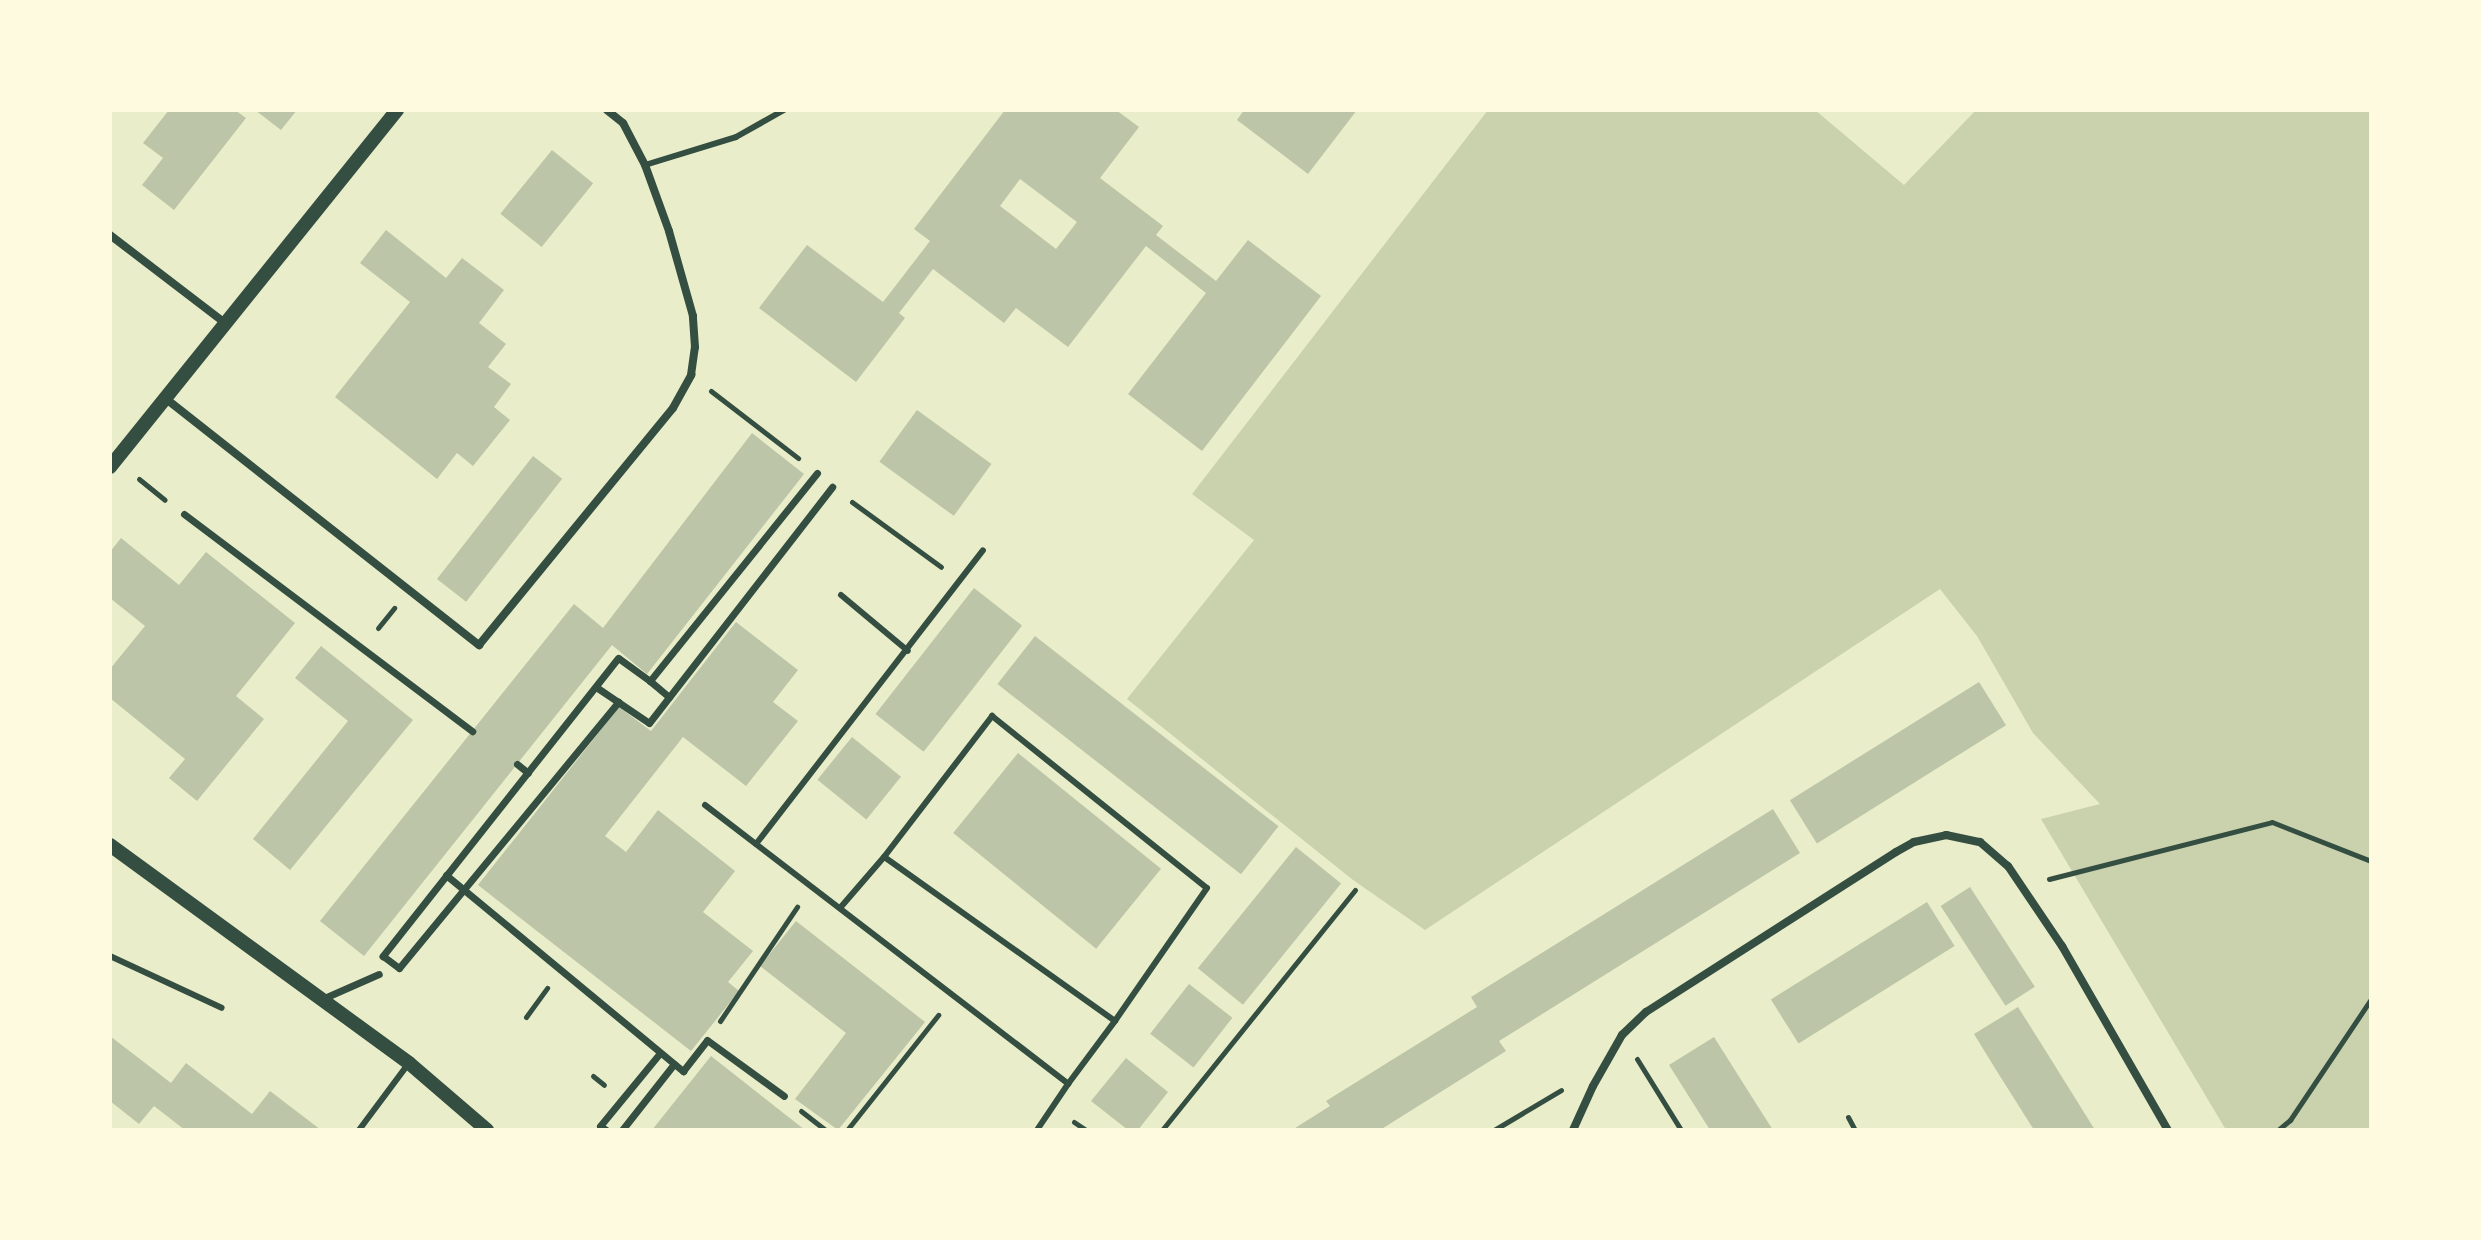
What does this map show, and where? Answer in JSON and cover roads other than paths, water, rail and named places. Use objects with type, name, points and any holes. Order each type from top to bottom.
[{"type":"street","points":[[113,464],[397,110]]},
{"type":"street","points":[[165,398],[479,645],[679,397],[691,375],[695,347],[693,316],[669,231],[645,165],[623,123],[607,110]]},
{"type":"street","points":[[110,235],[225,323]]},
{"type":"street","points":[[650,681],[817,473]]},
{"type":"street","points":[[596,687],[649,723],[832,487]]},
{"type":"street","points":[[184,514],[472,731]]},
{"type":"street","points":[[618,702],[399,968],[383,956],[618,658],[669,697]]},
{"type":"street","points":[[517,764],[528,773]]},
{"type":"street","points":[[1573,1130],[1622,1035],[1646,1012],[1914,842],[1946,835],[1980,842],[2008,866],[2062,946],[2168,1130]]},
{"type":"street","points":[[111,848],[409,1063],[487,1130]]},
{"type":"street","points":[[446,875],[683,1071],[707,1040],[784,1096]]},
{"type":"street","points":[[320,1000],[379,974]]},
{"type":"street","points":[[606,1130],[600,1126],[660,1053]]},
{"type":"street","points":[[622,1130],[674,1064]]},
{"type":"lane","points":[[645,165],[736,137],[784,110]]},
{"type":"lane","points":[[756,844],[983,550]]},
{"type":"lane","points":[[841,595],[908,651]]},
{"type":"lane","points":[[840,908],[884,857],[992,716],[1207,888],[1037,1130]]},
{"type":"lane","points":[[705,805],[1068,1084]]},
{"type":"lane","points":[[884,857],[1115,1021]]},
{"type":"lane","points":[[110,956],[222,1008]]},
{"type":"lane","points":[[359,1130],[409,1063]]}]
